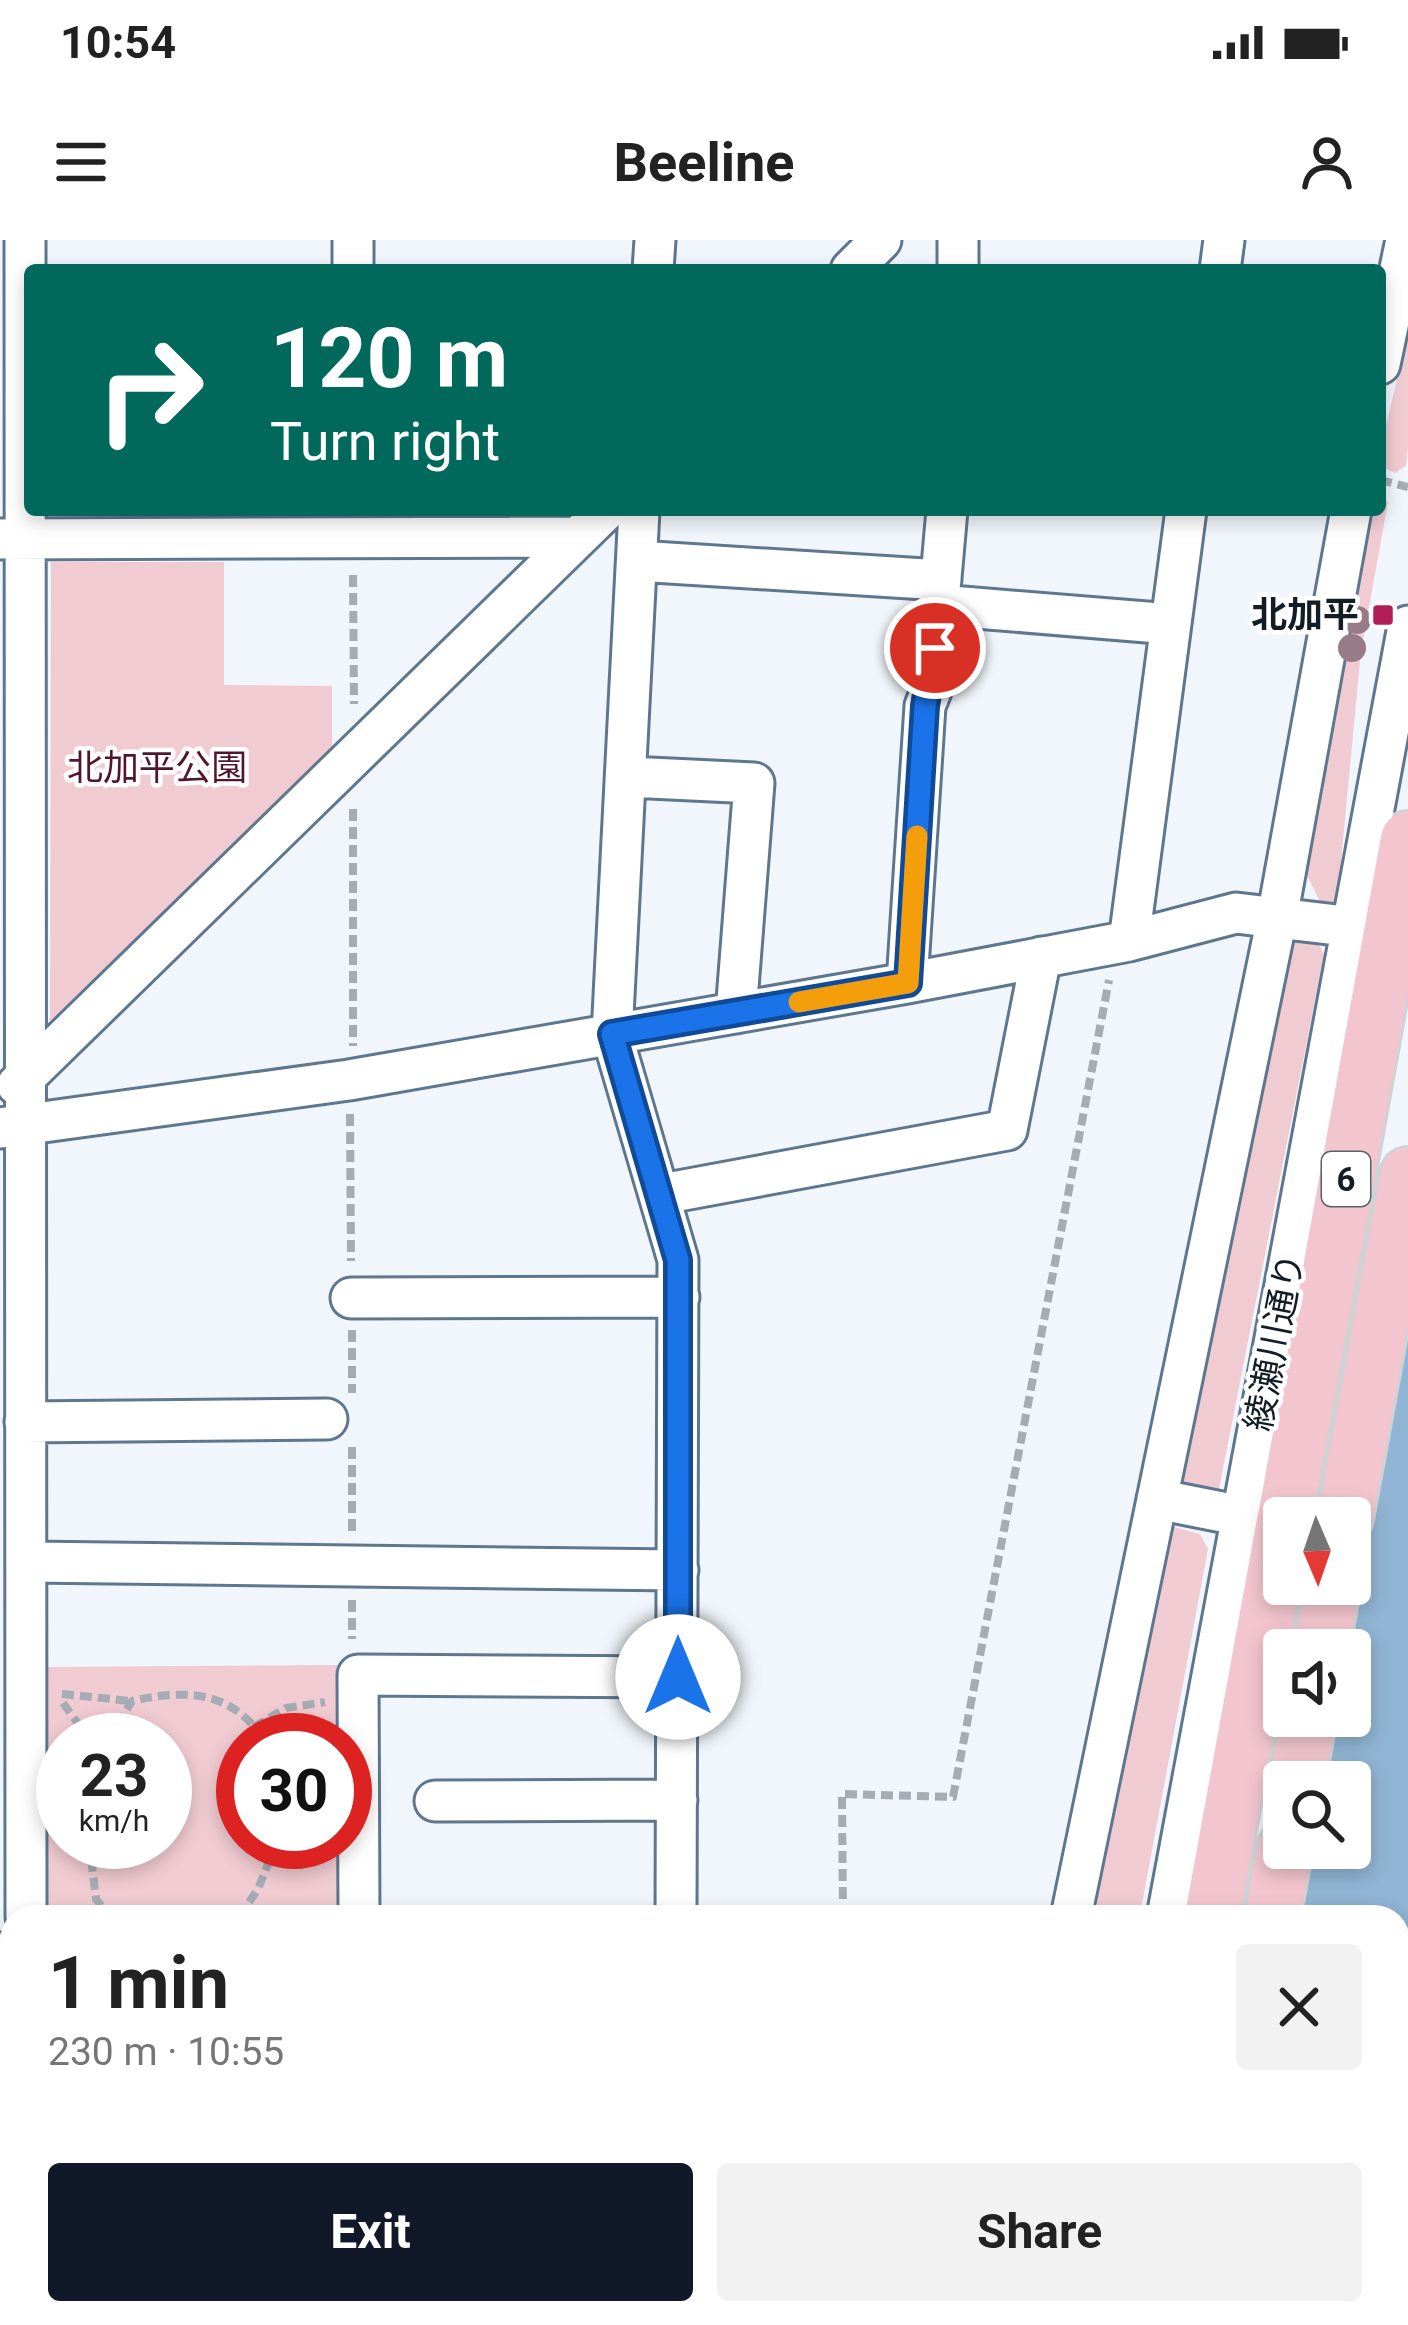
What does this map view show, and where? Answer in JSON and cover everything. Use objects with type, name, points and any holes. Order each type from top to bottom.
[{"type":"highway","name":"6","points":[[1274,1497],[1408,839]]},
{"type":"highway","name":"6","points":[[1349,1497],[1408,1175]]},
{"type":"highway","name":"6","points":[[1214,1905],[1263,1566]]},
{"type":"highway","points":[[1274,1905],[1281,1869]]},
{"type":"street","points":[[856,264],[881,240]]},
{"type":"street","points":[[1386,335],[1406,240]]},
{"type":"street","points":[[24,371],[12,539],[12,1297],[25,1422],[13,1788],[25,1905]]},
{"type":"street","points":[[639,516],[629,777],[612,1034],[678,1260],[676,1905]]},
{"type":"street","points":[[908,983],[925,706],[931,692],[946,516]]},
{"type":"street","points":[[1123,942],[1185,516]]},
{"type":"street","points":[[1073,1905],[1277,918],[1350,516]]},
{"type":"street","points":[[12,539],[354,524],[592,524]]},
{"type":"street","points":[[12,1107],[592,524]]},
{"type":"street","points":[[637,562],[940,593],[1171,624]]},
{"type":"street","name":"綾瀬川通り","points":[[1273,1497],[1354,927],[1408,626]]},
{"type":"street","points":[[629,777],[754,783],[736,1012]]},
{"type":"street","points":[[12,1107],[350,1079],[908,983],[1123,942],[1236,914],[1354,927]]},
{"type":"street","points":[[662,1194],[1007,1130],[1041,957]]},
{"type":"street","points":[[351,1298],[679,1297]]},
{"type":"street","points":[[25,1422],[327,1419]]},
{"type":"street","points":[[1157,1499],[1263,1517]]},
{"type":"street","points":[[18,1538],[678,1570]]},
{"type":"street","name":"綾瀬川通り","points":[[1170,1905],[1263,1545]]},
{"type":"street","points":[[359,1905],[358,1675],[678,1677]]},
{"type":"street","points":[[434,1801],[677,1800]]},
{"type":"path","points":[[843,1905],[842,1793],[953,1796],[1123,942]]},
{"type":"path","points":[[69,1713],[54,1693],[132,1701],[177,1691],[213,1696],[235,1713]]},
{"type":"path","points":[[278,1713],[358,1696]]},
{"type":"path","points":[[125,1713],[132,1701]]},
{"type":"path","points":[[92,1869],[101,1905]]},
{"type":"path","points":[[247,1905],[267,1869]]},
{"type":"green space","points":[[1408,333],[1408,448],[1406,466],[1395,473],[1386,469],[1386,426]]},
{"type":"green space","points":[[1365,516],[1385,516],[1361,651],[1337,903],[1324,909],[1304,870]]},
{"type":"green space","name":"北加平公園","points":[[51,562],[224,562],[224,685],[332,686],[332,749],[50,1021]]},
{"type":"green space","points":[[1292,939],[1318,943],[1324,954],[1218,1494],[1176,1483]]},
{"type":"green space","points":[[1166,1529],[1200,1534],[1208,1549],[1142,1905],[1098,1905],[1094,1895]]},
{"type":"green space","points":[[339,1665],[340,1713],[216,1713],[216,1869],[341,1869],[342,1905],[42,1905],[43,1869],[192,1869],[192,1713],[45,1713],[46,1667]]},
{"type":"water","points":[[1408,1335],[1408,1905],[1301,1905],[1308,1869],[1371,1869],[1371,1761],[1328,1761],[1332,1737],[1371,1737],[1371,1629],[1353,1629],[1357,1605],[1371,1605],[1371,1533]]},
{"type":"slow traffic","points":[[799,1002],[908,983],[917,836]]},
{"type":"place","name":"北加平","points":[[1383,615]]},
{"type":"route","points":[[678,1677],[678,1260],[612,1034],[908,983],[925,706],[935,648]]}]
